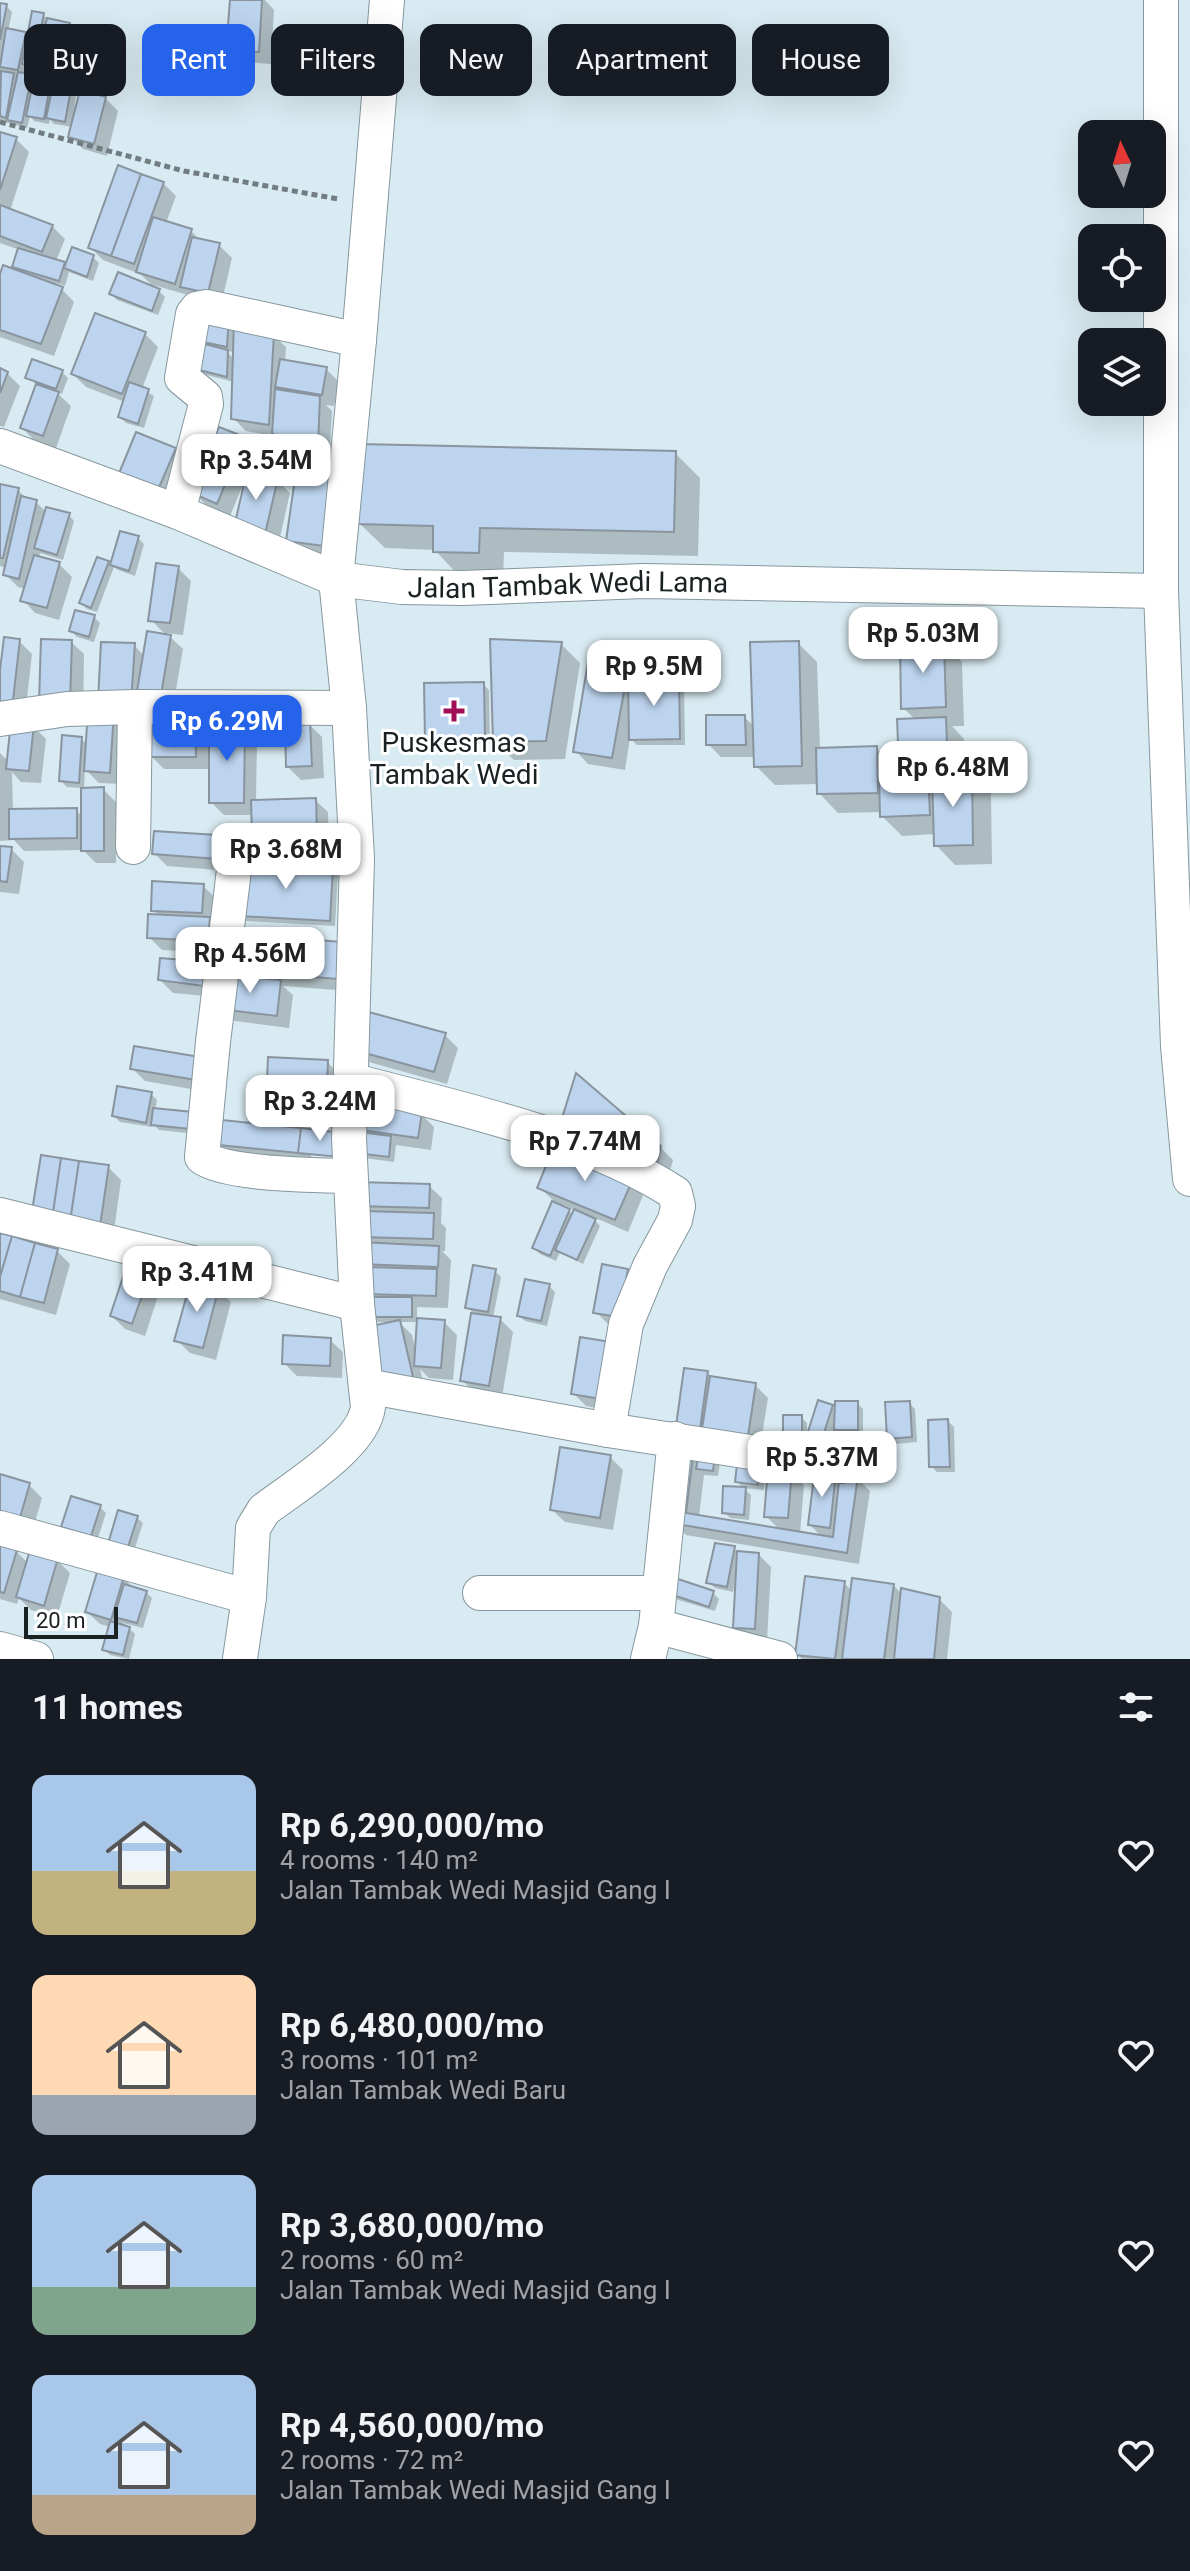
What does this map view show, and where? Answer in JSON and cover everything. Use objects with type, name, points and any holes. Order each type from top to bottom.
[{"type":"street","points":[[240,1659],[249,1597],[253,1528],[260,1514],[340,1450],[367,1417],[357,1304],[349,1138],[357,859],[349,708],[336,579],[387,0]]},
{"type":"street","points":[[1161,0],[1161,591],[1178,1046],[1190,1179]]},
{"type":"street","points":[[178,512],[206,404],[205,397],[182,378],[193,314],[197,309],[207,307],[359,340]]},
{"type":"street","name":"Jalan Tambak Wedi Lama","points":[[0,446],[178,512],[336,579],[402,587],[463,588],[644,581],[1161,591]]},
{"type":"street","points":[[133,847],[135,707]]},
{"type":"street","points":[[0,719],[67,709],[349,708]]},
{"type":"street","points":[[234,870],[202,1157],[235,1167],[298,1175],[350,1176]]},
{"type":"street","points":[[351,1080],[499,1120],[592,1151],[652,1178],[675,1193],[678,1206],[675,1220],[650,1266],[626,1324],[608,1430]]},
{"type":"street","points":[[0,1215],[357,1304]]},
{"type":"street","points":[[366,1386],[608,1430],[841,1466]]},
{"type":"street","points":[[648,1659],[657,1609],[675,1439]]},
{"type":"street","points":[[0,1528],[249,1597]]},
{"type":"street","points":[[480,1593],[657,1609],[780,1659]]},
{"type":"street","points":[[0,1649],[36,1659]]},
{"type":"path","points":[[0,122],[184,171],[370,205]]},
{"type":"building","points":[[230,0],[262,0],[259,52],[255,52],[255,24],[228,24]]},
{"type":"building","points":[[0,3],[7,4],[0,40]]},
{"type":"building","points":[[32,11],[44,13],[42,24],[30,24]]},
{"type":"building","points":[[47,18],[70,23],[70,24],[46,24]]},
{"type":"building","points":[[6,28],[24,32],[18,70],[0,67]]},
{"type":"building","points":[[1,71],[14,73],[6,118],[0,116]]},
{"type":"building","points":[[18,72],[24,73],[24,96],[28,96],[22,123],[7,120]]},
{"type":"building","points":[[30,96],[48,96],[44,119],[26,116]]},
{"type":"building","points":[[51,96],[70,96],[65,122],[46,118]]},
{"type":"building","points":[[78,96],[106,97],[94,144],[68,137]]},
{"type":"building","points":[[0,132],[17,137],[0,190]]},
{"type":"building","points":[[118,165],[141,174],[111,256],[88,248]]},
{"type":"building","points":[[141,174],[164,182],[134,264],[111,256]]},
{"type":"building","points":[[0,205],[53,225],[42,252],[0,236]]},
{"type":"building","points":[[153,217],[192,229],[175,284],[136,272]]},
{"type":"building","points":[[192,237],[220,243],[208,293],[180,287]]},
{"type":"building","points":[[72,247],[94,255],[87,277],[64,268]]},
{"type":"building","points":[[18,248],[65,262],[59,281],[12,267]]},
{"type":"building","points":[[3,265],[63,287],[41,344],[0,330],[0,274]]},
{"type":"building","points":[[118,272],[160,289],[152,311],[109,294]]},
{"type":"building","points":[[204,310],[229,316],[227,347],[198,341]]},
{"type":"building","points":[[95,313],[146,332],[122,394],[71,374]]},
{"type":"building","points":[[234,319],[274,332],[269,425],[231,419]]},
{"type":"building","points":[[197,342],[228,350],[227,377],[191,368]]},
{"type":"building","points":[[32,359],[63,370],[56,389],[25,378]]},
{"type":"building","points":[[280,359],[327,367],[322,395],[275,387]]},
{"type":"building","points":[[0,368],[8,372],[0,393]]},
{"type":"building","points":[[129,382],[149,389],[138,424],[118,417]]},
{"type":"building","points":[[36,384],[59,392],[43,436],[20,428]]},
{"type":"building","points":[[275,389],[320,396],[318,445],[272,434]]},
{"type":"building","points":[[219,427],[245,437],[217,504],[192,493]]},
{"type":"building","points":[[136,432],[176,448],[154,499],[115,483]]},
{"type":"building","points":[[300,444],[338,450],[324,546],[286,541]]},
{"type":"building","points":[[359,444],[676,451],[674,532],[480,528],[479,553],[433,552],[433,526],[357,524]]},
{"type":"building","points":[[247,471],[278,478],[265,534],[234,527]]},
{"type":"building","points":[[0,484],[19,488],[3,558],[0,558]]},
{"type":"building","points":[[21,496],[37,500],[19,579],[3,575]]},
{"type":"building","points":[[46,507],[70,513],[57,555],[34,548]]},
{"type":"building","points":[[120,531],[139,536],[129,571],[110,565]]},
{"type":"building","points":[[34,555],[60,562],[47,608],[20,601]]},
{"type":"building","points":[[97,557],[109,561],[91,608],[79,603]]},
{"type":"building","points":[[156,563],[179,566],[170,623],[148,621]]},
{"type":"building","points":[[75,610],[95,615],[89,637],[69,631]]},
{"type":"building","points":[[147,631],[171,635],[160,701],[136,697]]},
{"type":"building","points":[[4,637],[20,639],[12,709],[0,708]]},
{"type":"building","points":[[41,639],[72,640],[70,704],[39,703]]},
{"type":"building","points":[[490,639],[562,642],[546,741],[493,742]]},
{"type":"building","points":[[799,641],[802,766],[754,767],[750,642]]},
{"type":"building","points":[[944,641],[946,707],[901,709],[900,642]]},
{"type":"building","points":[[101,642],[135,643],[131,703],[98,701]]},
{"type":"building","points":[[588,662],[628,669],[612,758],[573,752]]},
{"type":"building","points":[[679,675],[680,739],[629,740],[628,676]]},
{"type":"building","name":"Puskesmas Tambak Wedi","points":[[484,682],[485,739],[425,740],[424,683]]},
{"type":"building","points":[[88,710],[114,712],[110,773],[84,771]]},
{"type":"building","points":[[706,715],[745,715],[746,745],[706,745]]},
{"type":"building","points":[[946,717],[947,743],[970,742],[971,762],[899,765],[897,719]]},
{"type":"building","points":[[11,721],[34,724],[29,771],[6,769]]},
{"type":"building","points":[[149,721],[195,721],[196,757],[149,757]]},
{"type":"building","points":[[310,722],[312,766],[286,767],[285,723]]},
{"type":"building","points":[[209,723],[245,723],[244,803],[209,803]]},
{"type":"building","points":[[62,735],[82,737],[79,783],[59,781]]},
{"type":"building","points":[[877,746],[878,793],[817,794],[816,748]]},
{"type":"building","points":[[928,771],[930,815],[880,817],[879,773]]},
{"type":"building","points":[[972,772],[973,845],[934,846],[932,773]]},
{"type":"building","points":[[104,787],[104,851],[81,851],[81,788]]},
{"type":"building","points":[[316,798],[317,833],[252,835],[251,800]]},
{"type":"building","points":[[77,808],[77,838],[9,839],[9,809]]},
{"type":"building","points":[[154,831],[233,836],[231,860],[152,854]]},
{"type":"building","points":[[0,846],[12,847],[7,882],[0,881]]},
{"type":"building","points":[[242,861],[333,866],[330,921],[238,916]]},
{"type":"building","points":[[152,881],[204,884],[202,913],[151,911]]},
{"type":"building","points":[[148,914],[210,917],[208,941],[147,938]]},
{"type":"building","points":[[231,933],[341,942],[338,979],[228,970]]},
{"type":"building","points":[[160,958],[207,962],[204,986],[158,980]]},
{"type":"building","points":[[223,974],[281,980],[277,1016],[220,1009]]},
{"type":"building","points":[[365,1011],[446,1033],[434,1072],[354,1050]]},
{"type":"building","points":[[134,1046],[200,1057],[196,1080],[130,1069]]},
{"type":"building","points":[[268,1057],[328,1060],[327,1084],[267,1081]]},
{"type":"building","points":[[576,1073],[661,1146],[654,1175],[558,1131]]},
{"type":"building","points":[[267,1085],[330,1087],[329,1108],[266,1105]]},
{"type":"building","points":[[117,1086],[152,1092],[146,1123],[112,1116]]},
{"type":"building","points":[[365,1104],[422,1112],[418,1138],[361,1130]]},
{"type":"building","points":[[153,1108],[193,1112],[191,1129],[151,1125]]},
{"type":"building","points":[[212,1119],[301,1128],[298,1153],[209,1144]]},
{"type":"building","points":[[301,1128],[342,1133],[340,1157],[298,1153]]},
{"type":"building","points":[[359,1132],[391,1136],[389,1157],[356,1153]]},
{"type":"building","points":[[554,1146],[633,1179],[615,1220],[537,1188]]},
{"type":"building","points":[[41,1155],[61,1158],[52,1219],[31,1217]]},
{"type":"building","points":[[61,1158],[79,1161],[70,1222],[52,1219]]},
{"type":"building","points":[[79,1161],[109,1165],[100,1226],[70,1222]]},
{"type":"building","points":[[357,1182],[430,1184],[429,1208],[357,1206]]},
{"type":"building","points":[[552,1201],[570,1209],[550,1256],[532,1248]]},
{"type":"building","points":[[574,1209],[596,1219],[577,1260],[555,1250]]},
{"type":"building","points":[[362,1211],[434,1213],[433,1239],[361,1237]]},
{"type":"building","points":[[0,1233],[12,1236],[0,1277]]},
{"type":"building","points":[[12,1236],[35,1243],[20,1297],[0,1291],[0,1277]]},
{"type":"building","points":[[359,1242],[439,1246],[438,1267],[358,1264]]},
{"type":"building","points":[[35,1243],[58,1249],[44,1303],[20,1297]]},
{"type":"building","points":[[602,1264],[628,1269],[619,1317],[593,1313]]},
{"type":"building","points":[[127,1265],[150,1273],[132,1324],[110,1316]]},
{"type":"building","points":[[473,1265],[496,1269],[488,1312],[465,1308]]},
{"type":"building","points":[[365,1267],[437,1269],[436,1296],[364,1294]]},
{"type":"building","points":[[525,1279],[550,1284],[541,1321],[517,1316]]},
{"type":"building","points":[[191,1280],[219,1287],[203,1348],[174,1341]]},
{"type":"building","points":[[366,1297],[412,1297],[412,1317],[366,1317]]},
{"type":"building","points":[[471,1313],[501,1317],[489,1386],[460,1381]]},
{"type":"building","points":[[417,1318],[445,1320],[441,1368],[414,1366]]},
{"type":"building","points":[[400,1320],[413,1377],[384,1384],[371,1326]]},
{"type":"building","points":[[283,1335],[331,1338],[330,1366],[282,1364]]},
{"type":"building","points":[[580,1337],[611,1342],[601,1399],[571,1394]]},
{"type":"building","points":[[684,1368],[708,1371],[700,1429],[676,1426]]},
{"type":"building","points":[[710,1376],[756,1383],[748,1436],[702,1429]]},
{"type":"building","points":[[818,1400],[833,1405],[820,1445],[805,1441]]},
{"type":"building","points":[[835,1401],[858,1401],[858,1430],[834,1430]]},
{"type":"building","points":[[910,1401],[912,1437],[887,1439],[885,1402]]},
{"type":"building","points":[[783,1415],[802,1415],[802,1442],[783,1442]]},
{"type":"building","points":[[948,1419],[950,1467],[929,1467],[928,1420]]},
{"type":"building","points":[[679,1446],[694,1448],[686,1513],[833,1537],[840,1472],[858,1476],[847,1553],[671,1523]]},
{"type":"building","points":[[560,1447],[611,1455],[600,1518],[550,1510]]},
{"type":"building","points":[[699,1452],[715,1454],[713,1471],[696,1469]]},
{"type":"building","points":[[737,1464],[760,1467],[758,1485],[735,1482]]},
{"type":"building","points":[[768,1468],[792,1470],[788,1518],[764,1517]]},
{"type":"building","points":[[815,1469],[836,1472],[830,1528],[808,1525]]},
{"type":"building","points":[[0,1474],[30,1483],[17,1528],[0,1523]]},
{"type":"building","points":[[723,1486],[746,1487],[744,1515],[722,1513]]},
{"type":"building","points":[[71,1496],[101,1505],[91,1536],[61,1527]]},
{"type":"building","points":[[118,1510],[138,1516],[126,1553],[107,1547]]},
{"type":"building","points":[[715,1543],[735,1546],[727,1587],[706,1583]]},
{"type":"building","points":[[0,1545],[17,1550],[4,1593],[0,1592]]},
{"type":"building","points":[[30,1550],[58,1558],[44,1606],[16,1597]]},
{"type":"building","points":[[737,1551],[759,1553],[755,1629],[733,1628]]},
{"type":"building","points":[[98,1569],[124,1576],[111,1620],[85,1612]]},
{"type":"building","points":[[669,1576],[714,1591],[709,1607],[664,1592]]},
{"type":"building","points":[[805,1576],[845,1581],[835,1659],[795,1655]]},
{"type":"building","points":[[852,1578],[894,1584],[884,1659],[842,1659]]},
{"type":"building","points":[[124,1584],[147,1591],[137,1623],[114,1617]]},
{"type":"building","points":[[901,1588],[940,1597],[934,1659],[894,1659]]},
{"type":"building","points":[[110,1621],[130,1627],[123,1655],[102,1650]]},
{"type":"place","name":"Puskesmas Tambak Wedi","points":[[454,711]]}]
